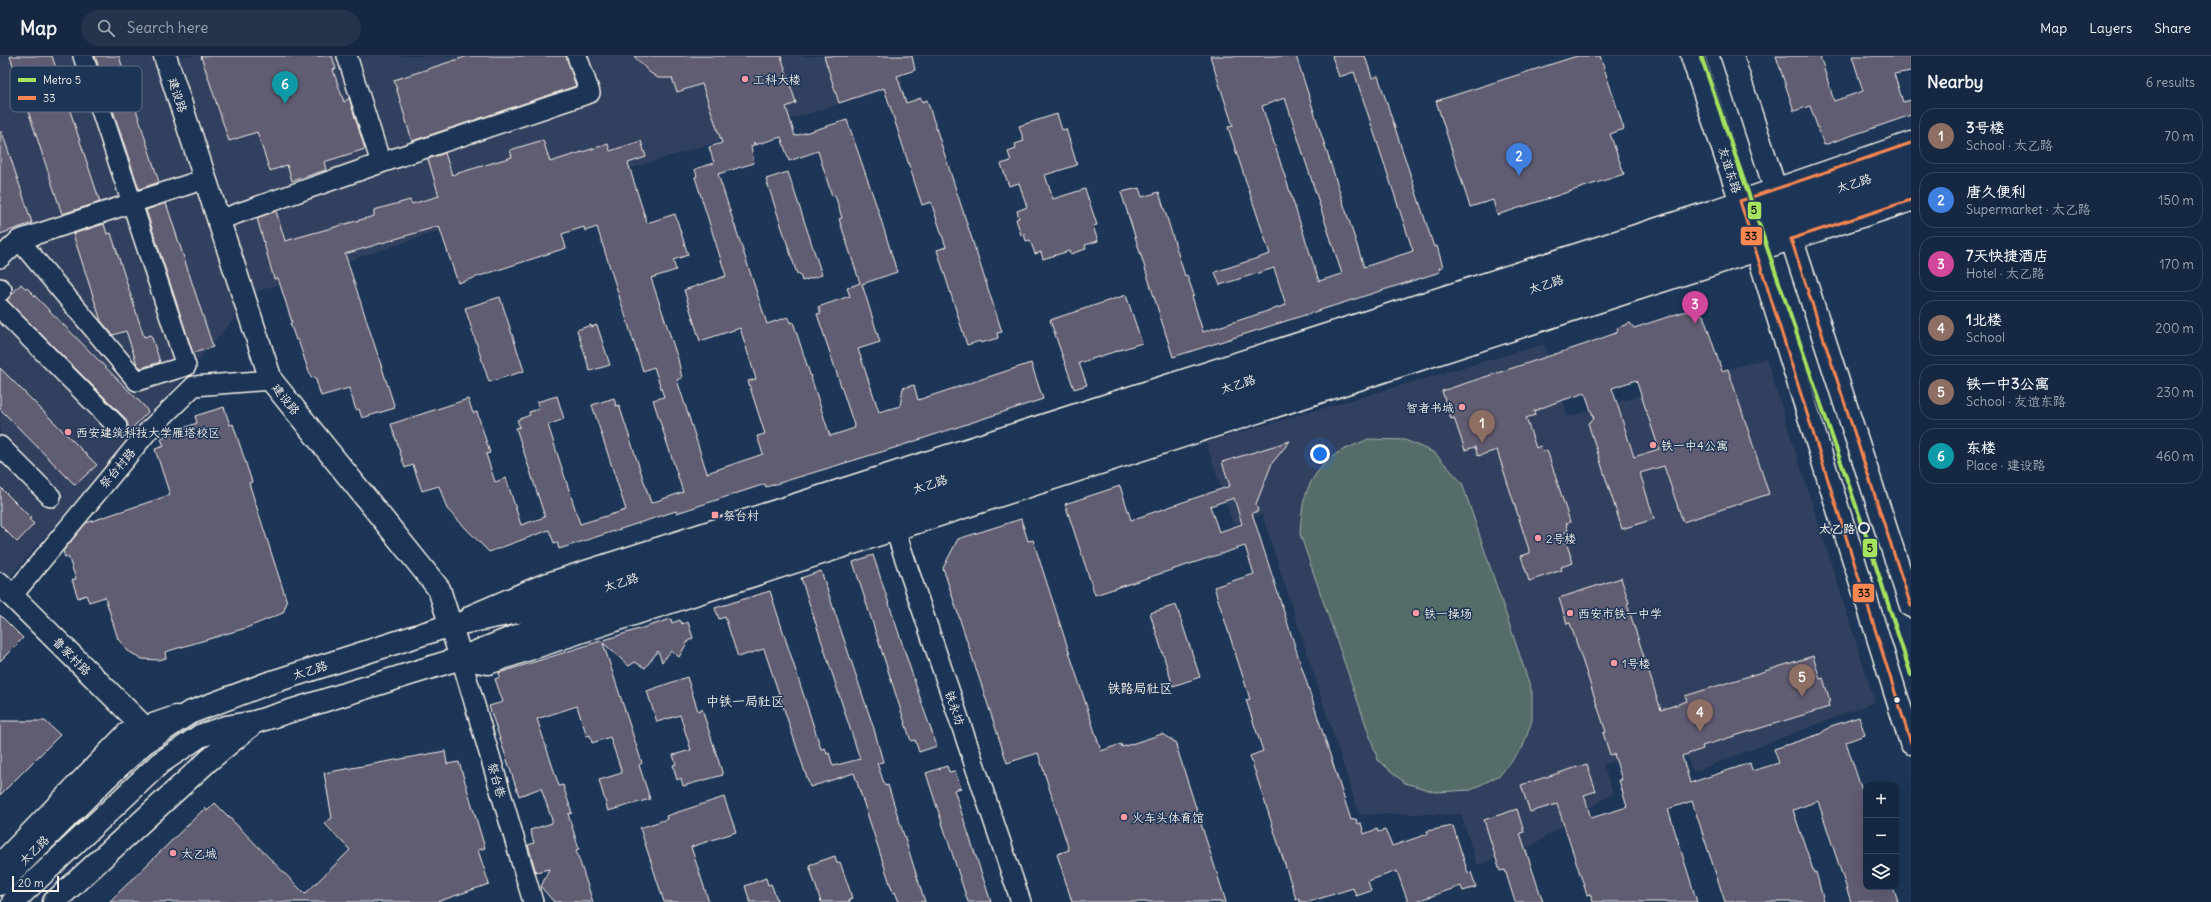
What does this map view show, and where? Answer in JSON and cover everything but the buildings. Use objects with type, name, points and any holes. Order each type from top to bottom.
[{"type":"main road","name":"建设路","points":[[165,56],[271,380],[439,589],[462,658]]},
{"type":"main road","name":"友谊东路","points":[[1692,56],[1749,226],[1911,743]]},
{"type":"main road","points":[[1732,56],[1911,606]]},
{"type":"main road","points":[[1783,215],[1911,143]]},
{"type":"main road","name":"太乙路","points":[[0,884],[104,780],[144,743],[189,713],[266,684],[451,625],[548,606],[1783,215],[1911,165]]},
{"type":"main road","name":"太乙路","points":[[1783,215],[1911,185]]},
{"type":"main road","points":[[1749,226],[1783,215],[1911,200]]},
{"type":"main road","name":"太乙路","points":[[13,902],[160,763],[200,736],[226,727],[255,722],[462,658],[545,625],[892,522],[1749,226]]},
{"type":"main road","name":"鲁家村路","points":[[6,590],[145,728]]},
{"type":"main road","points":[[0,865],[127,734],[189,713]]},
{"type":"main road","points":[[54,902],[210,760],[255,722]]},
{"type":"street","points":[[83,56],[86,66]]},
{"type":"street","points":[[347,56],[381,163]]},
{"type":"street","points":[[218,220],[381,163],[590,93],[577,56]]},
{"type":"street","points":[[19,240],[137,381],[186,366],[102,112]]},
{"type":"street","points":[[0,258],[19,240],[205,179]]},
{"type":"street","points":[[0,288],[2,290],[0,292]]},
{"type":"street","points":[[0,308],[117,426]]},
{"type":"street","name":"祭台村路","points":[[6,590],[149,430],[194,386],[271,380]]},
{"type":"street","points":[[0,446],[51,497]]},
{"type":"street","name":"铁永坊","points":[[892,522],[1021,902]]},
{"type":"street","name":"祭台巷","points":[[462,658],[533,902]]},
{"type":"shaded area","name":"西安建筑科技大学雁塔校区","points":[[0,56],[894,56],[903,84],[580,184],[258,291],[7,580],[0,573]]},
{"type":"shaded area","name":"西安市铁一中学","points":[[1544,344],[1568,417],[1766,358],[1875,702],[1693,772],[1680,739],[1603,765],[1613,793],[1531,846],[1477,865],[1461,814],[1359,814],[1262,514],[1233,524],[1206,442]]},
{"type":"green space","name":"铁一操场","points":[[1368,439],[1405,440],[1435,453],[1462,483],[1532,692],[1532,720],[1523,747],[1500,775],[1471,790],[1435,792],[1405,783],[1378,760],[1300,534],[1304,501],[1316,474],[1336,454]]},
{"type":"metro line","name":"5","points":[[1701,56],[1864,529],[1911,675]]},
{"type":"transit line","name":"33","points":[[1911,143],[1740,201],[1911,743]]},
{"type":"transit line","name":"33","points":[[1911,200],[1791,239],[1911,606]]},
{"type":"place","name":"工科大楼","points":[[745,79]]},
{"type":"place","name":"东楼","points":[[285,104]]},
{"type":"place","name":"唐久便利","points":[[1519,176]]},
{"type":"place","name":"7天快捷酒店","points":[[1695,324]]},
{"type":"place","name":"智者书城","points":[[1462,407]]},
{"type":"place","name":"西安建筑科技大学雁塔校区","points":[[68,432]]},
{"type":"place","name":"3号楼","points":[[1482,443]]},
{"type":"place","name":"铁一中4公寓","points":[[1653,445]]},
{"type":"place","name":"祭台村","points":[[715,515]]},
{"type":"place","name":"太乙路","points":[[1864,528]]},
{"type":"place","name":"2号楼","points":[[1538,538]]},
{"type":"place","name":"铁一操场","points":[[1416,613]]},
{"type":"place","name":"西安市铁一中学","points":[[1570,613]]},
{"type":"place","name":"1号楼","points":[[1614,663]]},
{"type":"place","name":"铁一中3公寓","points":[[1802,697]]},
{"type":"place","name":"1北楼","points":[[1700,732]]},
{"type":"place","name":"火车头体育馆","points":[[1124,817]]},
{"type":"place","name":"太乙城","points":[[173,853]]},
{"type":"district","name":"铁路局社区","points":[[1140,688]]},
{"type":"district","name":"中铁一局社区","points":[[745,701]]}]
